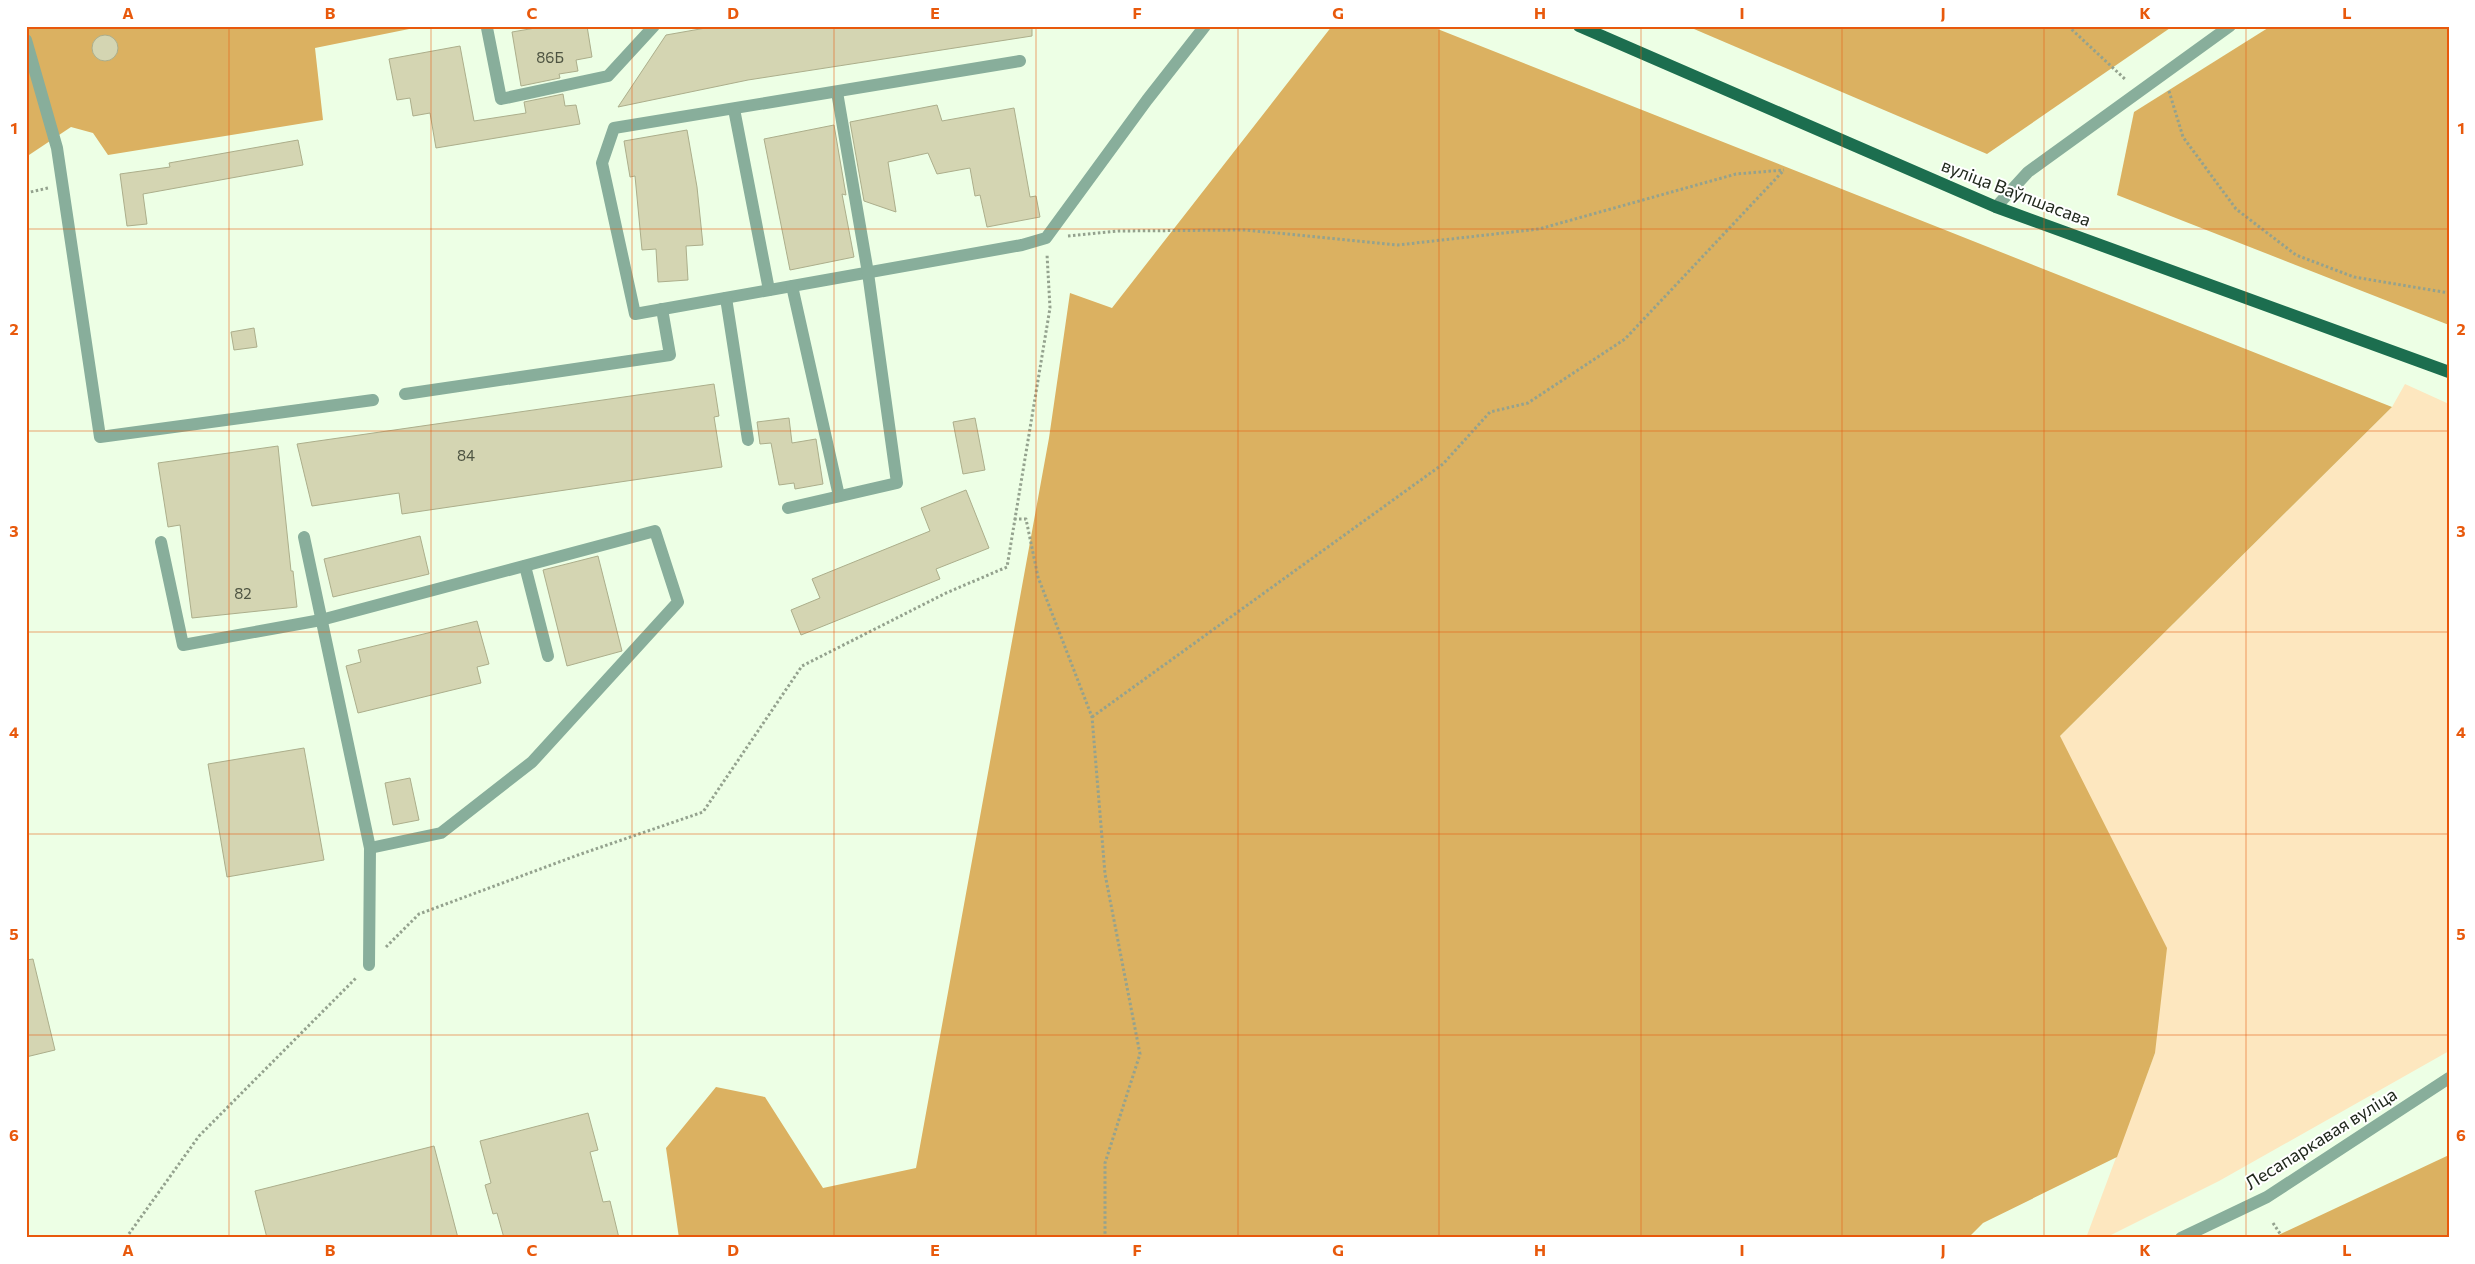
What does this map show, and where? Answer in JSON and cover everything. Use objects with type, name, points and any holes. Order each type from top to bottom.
[{"type":"main road","name":"вуліца Ваўпшасава","points":[[1579,26],[1996,207],[2449,372]]},
{"type":"street","points":[[487,28],[501,99],[608,76],[654,26]]},
{"type":"street","points":[[1020,62],[614,128],[602,163],[635,314],[1022,245],[1046,238],[1147,100],[1205,26]]},
{"type":"street","points":[[1996,207],[2028,172],[2230,26]]},
{"type":"street","points":[[26,40],[57,148],[100,437],[373,400]]},
{"type":"street","points":[[788,508],[897,483],[868,273],[837,92]]},
{"type":"street","points":[[734,109],[769,290]]},
{"type":"street","points":[[792,286],[839,496]]},
{"type":"street","points":[[726,298],[748,440]]},
{"type":"street","points":[[406,394],[670,355],[662,309]]},
{"type":"street","points":[[161,542],[183,645],[321,620],[655,531],[678,602],[532,762],[440,833],[370,848]]},
{"type":"street","points":[[304,537],[370,848],[369,965]]},
{"type":"street","points":[[525,566],[548,656]]},
{"type":"street","name":"Лесапаркавая вуліца","points":[[2181,1238],[2267,1197],[2449,1078]]},
{"type":"path","points":[[2068,26],[2139,91]]},
{"type":"path","points":[[2164,74],[2183,137],[2236,210],[2296,255],[2354,277],[2449,293]]},
{"type":"path","points":[[126,1238],[200,1136],[419,914],[578,855],[703,812],[802,666],[946,593],[1007,567],[1050,308],[1046,238],[1119,231],[1246,230],[1398,245],[1539,229],[1736,174],[1784,170],[1625,339],[1528,403],[1490,412],[1443,464],[1239,613],[1092,717]]},
{"type":"path","points":[[1014,519],[1026,519],[1038,577],[1092,717],[1105,874],[1140,1054],[1105,1163],[1106,1238]]},
{"type":"path","points":[[2273,1223],[2283,1238]]},
{"type":"shaded area","points":[[26,26],[424,26],[315,48],[323,120],[108,155],[93,133],[71,127],[26,157]]},
{"type":"shaded area","points":[[1332,26],[1430,26],[2392,407],[2060,736],[2167,948],[2155,1053],[2117,1157],[1983,1223],[1968,1238],[679,1238],[666,1148],[716,1087],[765,1097],[823,1188],[916,1168],[1049,438],[1070,293],[1112,308]]},
{"type":"shaded area","points":[[1687,26],[2173,26],[1987,154]]},
{"type":"shaded area","points":[[2271,26],[2449,26],[2449,325],[2117,195],[2134,112]]},
{"type":"shaded area","points":[[2405,384],[2449,404],[2449,1051],[2219,1181],[2105,1238],[2086,1238],[2155,1053],[2060,736],[2392,407]]},
{"type":"shaded area","points":[[2449,1155],[2449,1238],[2272,1238]]},
{"type":"building","points":[[547,26],[587,26],[592,57],[576,60],[578,71],[559,74],[560,78],[521,86],[512,32]]},
{"type":"building","points":[[717,26],[1032,26],[1032,36],[748,80],[618,107],[666,35]]},
{"type":"building","points":[[105,35],[114,39],[118,48],[114,57],[105,61],[96,57],[92,48],[96,39]]},
{"type":"building","points":[[460,46],[474,121],[526,113],[524,102],[563,94],[565,106],[576,105],[580,124],[436,148],[430,113],[413,116],[410,98],[397,100],[389,59]]},
{"type":"building","points":[[937,105],[942,121],[1014,108],[1030,197],[1036,196],[1040,217],[987,227],[980,195],[975,196],[970,168],[937,174],[928,153],[888,162],[896,212],[864,201],[850,122]]},
{"type":"building","points":[[834,125],[846,195],[842,194],[854,257],[790,270],[764,139]]},
{"type":"building","points":[[687,130],[697,187],[703,245],[686,246],[688,280],[658,282],[656,249],[642,250],[635,176],[630,177],[624,141]]},
{"type":"building","points":[[298,140],[303,165],[143,194],[147,224],[127,226],[120,174],[170,167],[169,163]]},
{"type":"building","points":[[254,328],[257,347],[234,350],[231,332]]},
{"type":"building","points":[[714,384],[719,416],[714,417],[722,467],[402,514],[399,493],[312,506],[297,444]]},
{"type":"building","points":[[789,418],[792,443],[816,439],[823,484],[795,489],[794,483],[779,485],[771,443],[760,444],[757,422]]},
{"type":"building","points":[[975,418],[985,470],[963,474],[953,422]]},
{"type":"building","points":[[278,446],[291,571],[293,571],[297,607],[192,618],[180,525],[168,527],[158,463]]},
{"type":"building","points":[[966,490],[989,548],[936,569],[940,579],[801,635],[791,610],[820,598],[812,579],[930,531],[921,508]]},
{"type":"building","points":[[420,536],[429,574],[333,597],[324,559]]},
{"type":"building","points":[[598,556],[622,651],[567,666],[543,570]]},
{"type":"building","points":[[477,621],[489,664],[477,667],[481,683],[358,713],[346,666],[361,662],[358,650]]},
{"type":"building","points":[[304,748],[324,860],[227,877],[208,764]]},
{"type":"building","points":[[410,778],[419,820],[393,825],[385,783]]},
{"type":"building","points":[[33,959],[55,1050],[26,1057],[26,960]]},
{"type":"building","points":[[588,1113],[598,1150],[590,1152],[603,1202],[610,1201],[619,1238],[504,1238],[497,1213],[493,1214],[485,1185],[491,1183],[480,1141]]},
{"type":"building","points":[[434,1146],[458,1238],[267,1238],[255,1191]]}]
